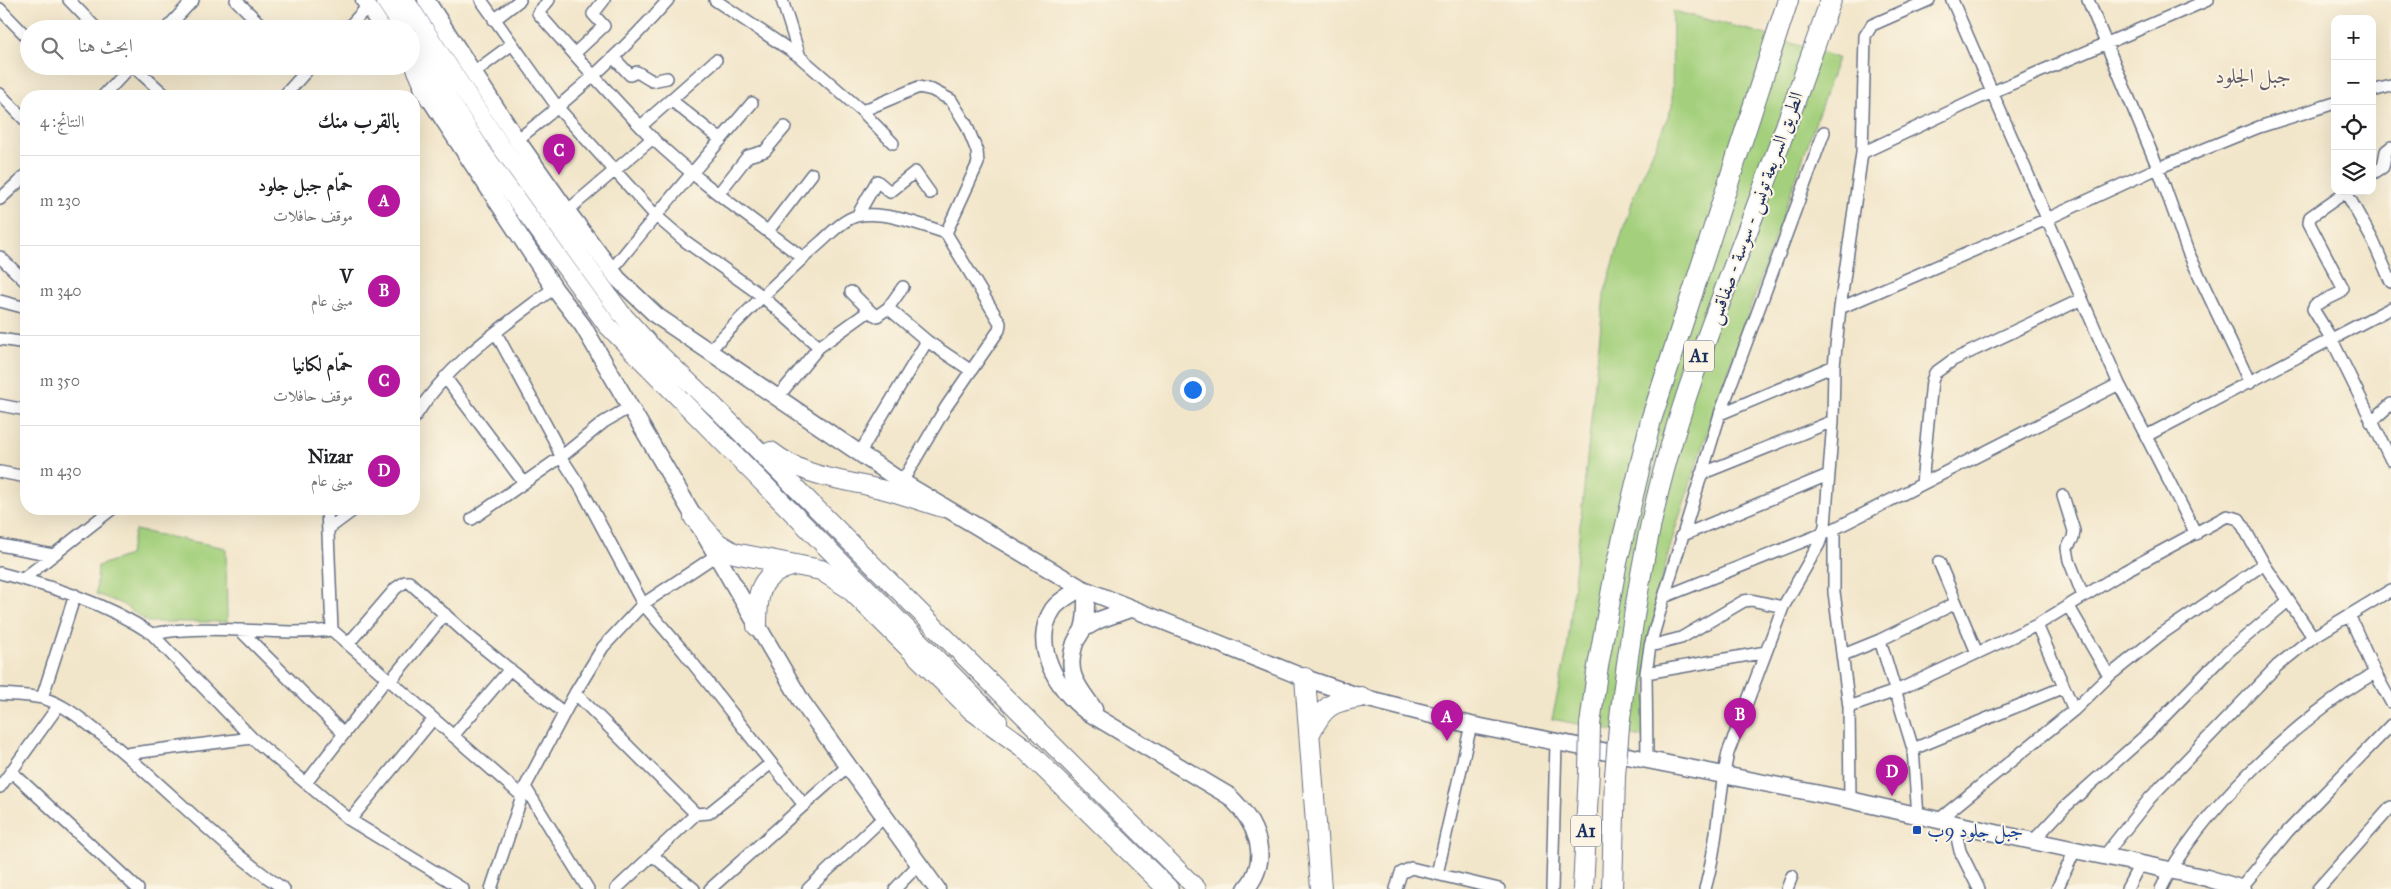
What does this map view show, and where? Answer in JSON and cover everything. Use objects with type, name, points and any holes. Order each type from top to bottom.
[{"type":"highway","name":"الطريق السريعة تونس - سوسة - صفاقس","points":[[1583,889],[1590,725],[1611,593],[1651,420],[1788,0]]},
{"type":"highway","name":"الطريق السريعة تونس - سوسة - صفاقس","points":[[1612,889],[1615,776],[1619,726],[1642,572],[1658,497],[1697,362],[1757,205],[1831,0]]},
{"type":"highway","points":[[694,517],[717,543],[734,553],[799,564],[821,570],[849,588],[972,710],[1023,747],[1168,889]]},
{"type":"highway","points":[[757,626],[757,602],[761,588],[768,576],[779,568],[799,564]]},
{"type":"highway","points":[[1305,678],[1321,889]]},
{"type":"highway","points":[[1310,733],[1326,708],[1335,702],[1361,697]]},
{"type":"main road","points":[[426,0],[516,140],[611,271],[657,316],[902,482],[943,508],[1084,589],[1130,610],[1305,678],[1361,697],[1556,744],[1850,800],[2033,842],[2105,855],[2170,870],[2210,884],[2242,889]]},
{"type":"main road","points":[[393,2],[397,20]]},
{"type":"main road","points":[[393,2],[400,20]]},
{"type":"main road","points":[[393,2],[406,20]]},
{"type":"main road","points":[[366,3],[377,20]]},
{"type":"main road","points":[[420,38],[621,313],[650,345],[715,407],[1198,889]]},
{"type":"main road","points":[[420,54],[485,156],[607,325],[1023,747]]},
{"type":"main road","points":[[414,75],[554,288],[583,326],[694,517],[718,554],[757,626],[802,702],[886,815],[937,889]]},
{"type":"main road","points":[[419,75],[429,98]]},
{"type":"main road","points":[[715,407],[787,464],[821,477],[873,487],[943,508]]},
{"type":"main road","points":[[1084,589],[1083,628],[1076,641],[1070,661],[1072,674],[1078,688],[1101,719]]},
{"type":"main road","points":[[1084,589],[1054,608],[1047,621],[1046,655],[1052,671],[1071,698],[1086,711],[1229,796],[1238,805],[1253,824],[1259,847],[1256,872],[1247,888]]},
{"type":"main road","points":[[1083,628],[1099,620],[1130,610]]},
{"type":"street","points":[[69,0],[88,20]]},
{"type":"street","points":[[174,20],[193,0]]},
{"type":"street","points":[[236,0],[256,20]]},
{"type":"street","points":[[481,0],[558,108],[655,215],[685,241],[762,296],[819,347]]},
{"type":"street","points":[[494,20],[520,0]]},
{"type":"street","points":[[548,0],[538,13],[592,76],[652,138],[718,193],[803,258]]},
{"type":"street","points":[[574,54],[604,26],[593,14],[604,0]]},
{"type":"street","points":[[516,140],[558,108],[614,58],[668,0]]},
{"type":"street","points":[[715,0],[800,57],[862,111],[893,143]]},
{"type":"street","points":[[782,0],[800,57]]},
{"type":"street","points":[[1705,889],[1716,844],[1723,775],[1728,752],[1783,607],[1822,534],[1833,421],[1834,366],[1840,308],[1862,153],[1864,36],[1872,25],[1929,0]]},
{"type":"street","points":[[1952,0],[1990,93],[2047,219],[2080,300],[2119,384],[2196,534]]},
{"type":"street","points":[[2088,0],[2158,168],[2188,252],[2250,383]]},
{"type":"street","points":[[1862,153],[1990,93],[2208,0]]},
{"type":"street","points":[[354,20],[366,3]]},
{"type":"street","points":[[0,9],[20,30]]},
{"type":"street","points":[[473,73],[512,45]]},
{"type":"street","points":[[614,58],[630,75],[637,72],[652,81],[667,78]]},
{"type":"street","points":[[641,126],[716,60]]},
{"type":"street","points":[[109,90],[123,75]]},
{"type":"street","points":[[142,75],[159,90]]},
{"type":"street","points":[[289,90],[301,75]]},
{"type":"street","points":[[2376,90],[2391,86]]},
{"type":"street","points":[[862,111],[919,87],[943,95],[951,100],[959,111],[974,140],[978,163],[946,233]]},
{"type":"street","points":[[0,94],[20,115]]},
{"type":"street","points":[[671,100],[721,140]]},
{"type":"street","points":[[611,271],[655,215],[694,173],[752,103]]},
{"type":"street","points":[[1840,308],[2047,219],[2158,168],[2259,127],[2331,104]]},
{"type":"street","points":[[718,193],[748,156],[765,151],[785,127]]},
{"type":"street","points":[[1647,760],[1646,673],[1650,646],[1681,536],[1720,414],[1824,132]]},
{"type":"street","points":[[568,211],[652,138]]},
{"type":"street","points":[[2376,171],[2383,167],[2386,151],[2391,147]]},
{"type":"street","points":[[857,216],[877,181],[890,192],[915,172],[930,193]]},
{"type":"street","points":[[768,231],[812,174]]},
{"type":"street","points":[[0,199],[20,181]]},
{"type":"street","points":[[2342,195],[2312,214],[2309,220],[2342,284],[2340,293],[2314,307],[2314,311],[2332,340],[2370,422],[2389,452]]},
{"type":"street","points":[[2349,195],[2373,241],[2391,282]]},
{"type":"street","points":[[709,351],[762,296],[803,258],[841,224],[857,216],[902,218],[946,233],[1000,323],[999,330],[970,370],[902,482]]},
{"type":"street","points":[[0,257],[20,276]]},
{"type":"street","points":[[851,292],[869,311],[877,316],[888,308],[903,287]]},
{"type":"street","points":[[420,409],[431,392],[445,377],[496,333],[554,288]]},
{"type":"street","points":[[1922,484],[1932,381],[1935,373],[1953,360],[2080,300]]},
{"type":"street","points":[[0,301],[20,306]]},
{"type":"street","points":[[888,308],[927,341],[970,370]]},
{"type":"street","points":[[2146,436],[2391,308]]},
{"type":"street","points":[[777,398],[819,347],[869,311]]},
{"type":"street","points":[[496,333],[545,422],[561,457],[581,488],[643,604],[684,652],[804,805]]},
{"type":"street","points":[[0,339],[20,342]]},
{"type":"street","points":[[859,454],[927,341]]},
{"type":"street","points":[[1720,414],[1834,366]]},
{"type":"street","points":[[445,377],[524,483]]},
{"type":"street","points":[[1664,597],[1834,529],[2119,384]]},
{"type":"street","points":[[2370,422],[2391,404]]},
{"type":"street","points":[[0,405],[20,409]]},
{"type":"street","points":[[472,519],[561,457],[604,422],[630,407]]},
{"type":"street","points":[[1701,474],[1833,421]]},
{"type":"street","points":[[0,472],[20,476]]},
{"type":"street","points":[[1681,536],[1828,475]]},
{"type":"street","points":[[2063,496],[2074,531],[2073,538],[2067,548],[2069,560],[2083,596]]},
{"type":"street","points":[[23,579],[104,515]]},
{"type":"street","points":[[327,515],[332,630],[452,736],[523,791],[588,889]]},
{"type":"street","points":[[328,529],[347,515]]},
{"type":"street","points":[[1849,707],[1896,691],[2036,625],[2083,596],[2227,516],[2236,517],[2264,564],[2313,637]]},
{"type":"street","points":[[1834,529],[1834,592],[1849,707],[1850,800]]},
{"type":"street","points":[[0,546],[53,555]]},
{"type":"street","points":[[491,889],[523,791],[575,692],[603,647],[643,604],[718,554]]},
{"type":"street","points":[[1939,562],[1978,653]]},
{"type":"street","points":[[1937,821],[2074,710],[2109,676],[2160,635],[2264,564]]},
{"type":"street","points":[[0,572],[98,603],[130,619],[152,634],[252,738],[350,820],[464,889]]},
{"type":"street","points":[[348,644],[396,588],[405,582],[417,587],[445,614],[564,713]]},
{"type":"street","points":[[2105,855],[2150,798],[2277,666],[2313,637],[2350,617],[2391,590]]},
{"type":"street","points":[[42,698],[75,595]]},
{"type":"street","points":[[1650,646],[1681,638],[1744,601],[1752,600],[1783,607]]},
{"type":"street","points":[[2033,842],[2065,808],[2146,735],[2223,656],[2288,601]]},
{"type":"street","points":[[1843,655],[1880,640],[1956,603]]},
{"type":"street","points":[[2068,606],[2109,676]]},
{"type":"street","points":[[306,783],[388,679],[445,614]]},
{"type":"street","points":[[2350,617],[2375,673],[2391,702]]},
{"type":"street","points":[[2036,625],[2074,710]]},
{"type":"street","points":[[152,634],[184,628],[306,633],[332,630]]},
{"type":"street","points":[[240,630],[344,734]]},
{"type":"street","points":[[1880,640],[1913,749],[1918,816]]},
{"type":"street","points":[[1646,673],[1766,652]]},
{"type":"street","points":[[452,736],[510,669]]},
{"type":"street","points":[[2161,889],[2170,870],[2205,823],[2255,768],[2334,700],[2375,673]]},
{"type":"street","points":[[1913,749],[2064,687]]},
{"type":"street","points":[[575,692],[696,814]]},
{"type":"street","points":[[0,694],[42,698],[59,705],[126,754],[241,857],[284,889]]},
{"type":"street","points":[[0,787],[59,705]]},
{"type":"street","points":[[350,820],[433,719]]},
{"type":"street","points":[[1437,874],[1471,725]]},
{"type":"street","points":[[2242,889],[2288,831],[2391,725]]},
{"type":"street","points":[[126,754],[252,738]]},
{"type":"street","points":[[1552,889],[1556,744]]},
{"type":"street","points":[[616,889],[696,814],[709,813],[770,764]]},
{"type":"street","points":[[710,889],[849,765]]},
{"type":"street","points":[[12,772],[138,889]]},
{"type":"street","points":[[2318,889],[2391,807]]},
{"type":"street","points":[[808,889],[886,815]]},
{"type":"street","points":[[1954,824],[1960,851],[1979,889]]},
{"type":"street","points":[[2057,889],[2075,850]]},
{"type":"street","points":[[652,855],[694,889]]},
{"type":"street","points":[[895,889],[919,864]]},
{"type":"street","points":[[2127,889],[2140,864]]},
{"type":"street","points":[[1396,889],[1399,877],[1406,869],[1411,868],[1499,889]]},
{"type":"street","points":[[1787,889],[1792,876]]},
{"type":"green space","points":[[1673,11],[1753,31],[1838,58],[1721,392],[1675,530],[1659,588],[1646,679],[1648,738],[1552,719],[1567,651],[1604,295],[1632,200],[1672,107]]},
{"type":"green space","points":[[135,530],[226,548],[227,622],[148,622],[122,604],[96,594],[98,566],[129,555]]},
{"type":"place","name":"حمّام لكانيا","points":[[559,175]]},
{"type":"place","name":"V","points":[[1740,739]]},
{"type":"place","name":"حمّام جبل جلود","points":[[1447,741]]},
{"type":"place","name":"Nizar","points":[[1892,796]]},
{"type":"place","name":"جبل جلود 9ب","points":[[1917,830]]},
{"type":"district","name":"جبل الجلود","points":[[2253,76]]}]
